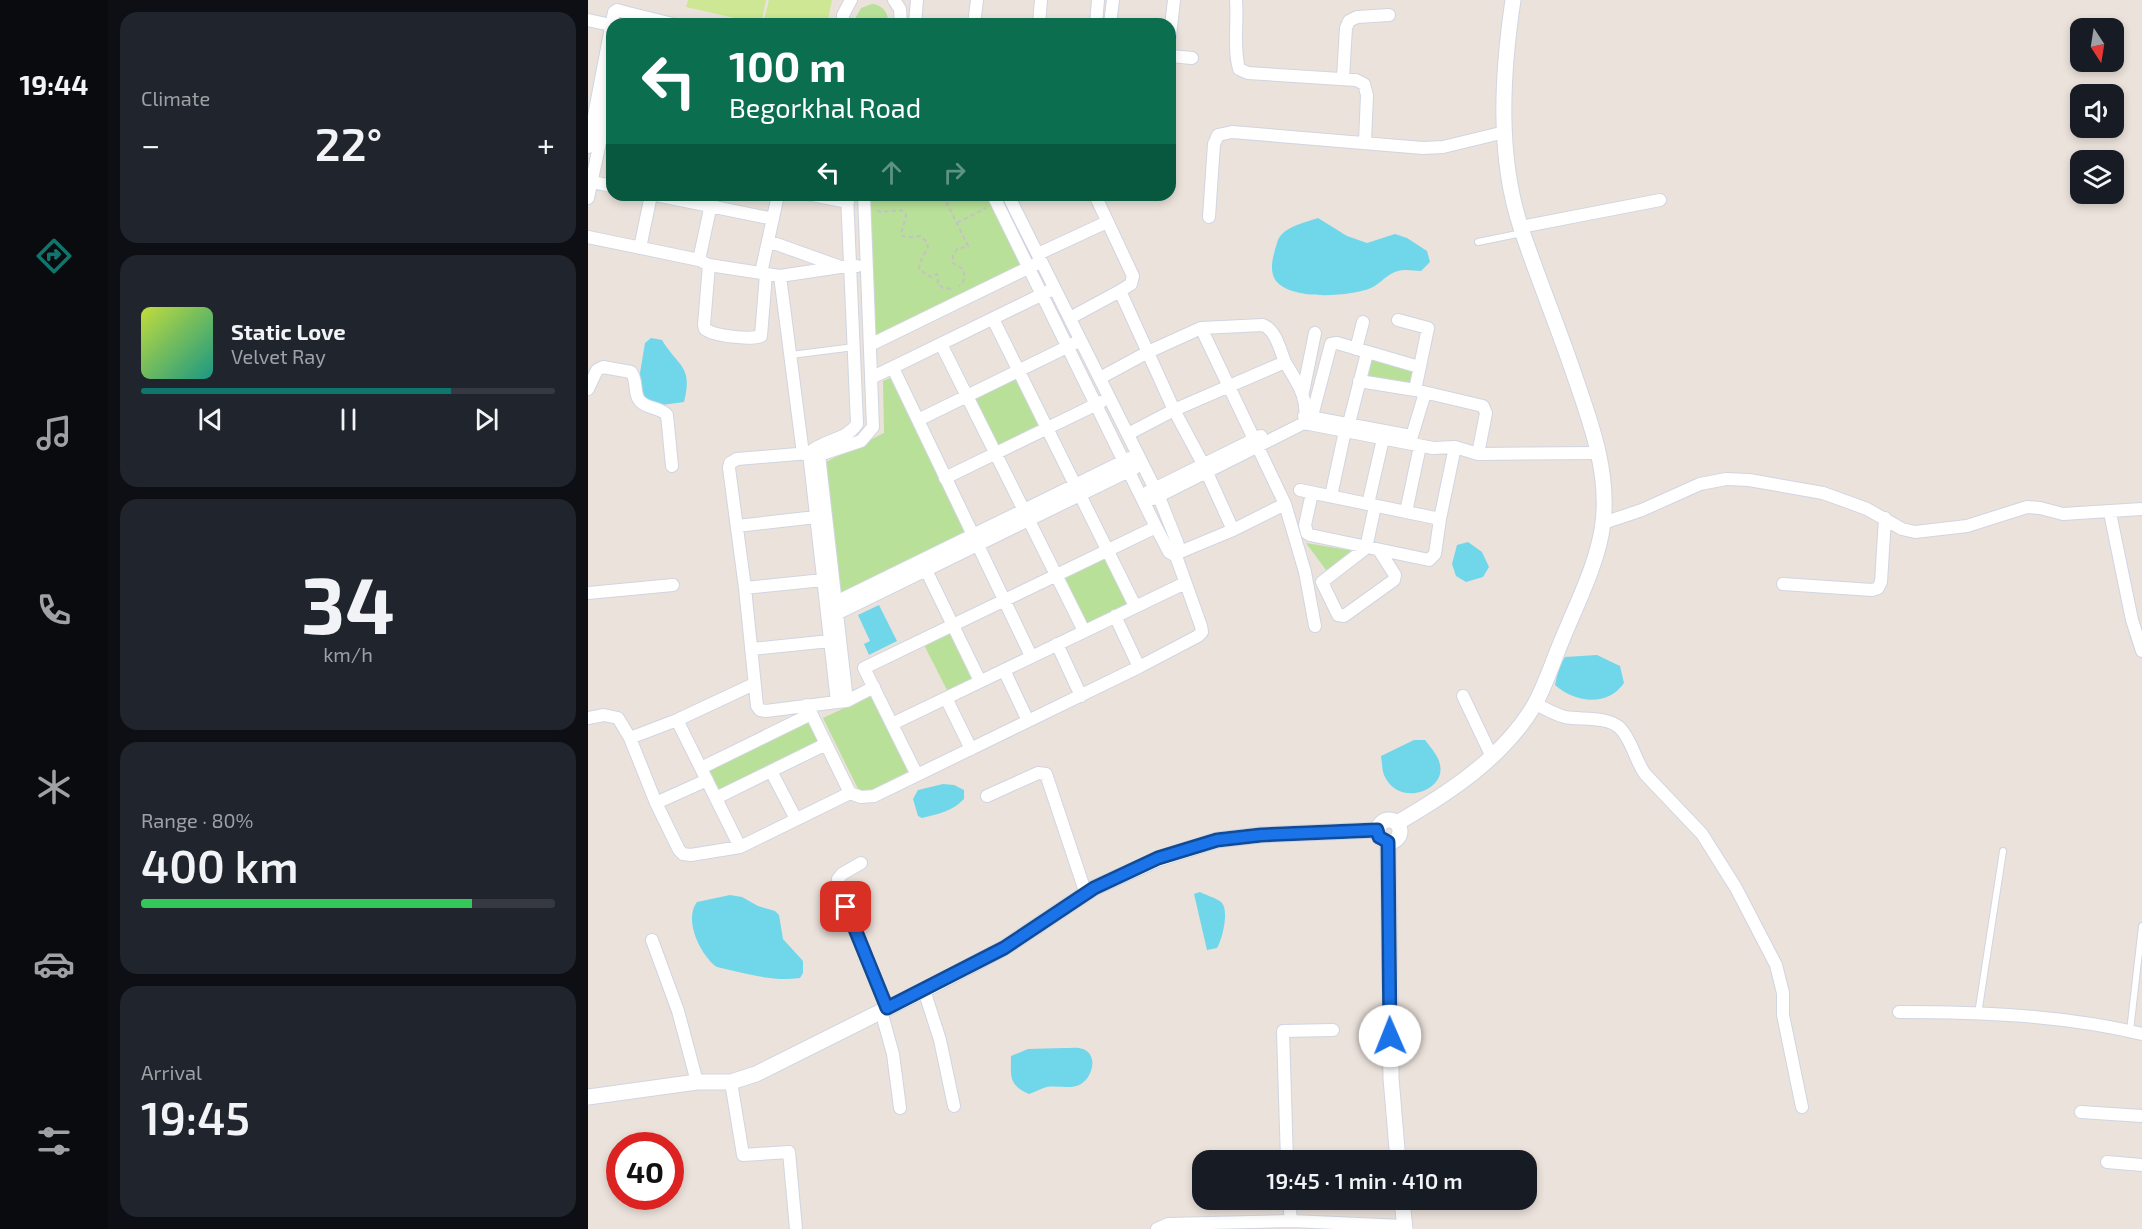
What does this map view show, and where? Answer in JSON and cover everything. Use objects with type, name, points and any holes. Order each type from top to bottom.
[{"type":"street","points":[[843,18],[850,0]]},
{"type":"street","points":[[894,0],[900,9],[901,18]]},
{"type":"street","points":[[916,18],[917,0]]},
{"type":"street","points":[[975,18],[977,0]]},
{"type":"street","points":[[1040,18],[1041,0]]},
{"type":"street","points":[[1096,18],[1098,0]]},
{"type":"street","points":[[1111,18],[1113,0]]},
{"type":"street","points":[[1172,18],[1174,0]]},
{"type":"street","points":[[1236,0],[1238,25],[1236,58],[1239,69],[1248,74],[1343,78],[1364,84],[1367,95],[1365,142]]},
{"type":"street","points":[[1397,823],[1433,802],[1492,757],[1515,733],[1535,703],[1596,553],[1603,523],[1603,486],[1599,453],[1573,369],[1522,230],[1510,184],[1505,132],[1507,41],[1513,0]]},
{"type":"street","points":[[614,18],[616,11],[627,18]]},
{"type":"street","points":[[1343,78],[1346,28],[1349,21],[1357,17],[1389,15]]},
{"type":"street","points":[[588,20],[606,24]]},
{"type":"street","points":[[588,147],[606,51]]},
{"type":"street","points":[[1176,57],[1192,58]]},
{"type":"street","points":[[600,83],[606,115]]},
{"type":"street","points":[[1209,217],[1214,144],[1218,135],[1232,132],[1424,148],[1443,147],[1505,132]]},
{"type":"street","points":[[588,198],[606,133]]},
{"type":"street","points":[[592,182],[606,185]]},
{"type":"street","points":[[1522,230],[1660,200]]},
{"type":"street","points":[[640,248],[650,201]]},
{"type":"street","points":[[773,219],[712,201],[704,262],[704,325],[705,329],[711,333],[753,338],[761,336],[764,273],[777,201]]},
{"type":"street","points":[[842,701],[830,640],[832,610],[824,580],[810,454],[818,445],[851,433],[857,424],[854,347],[845,267],[847,201]]},
{"type":"street","points":[[809,710],[760,710],[755,702],[752,650],[730,463],[737,459],[810,454],[861,441],[873,427],[864,201]]},
{"type":"street","points":[[996,201],[1169,552],[1178,554],[1285,504]]},
{"type":"street","points":[[809,710],[850,793],[861,797],[874,796],[1139,667],[1202,632],[1185,583],[1177,542],[1156,493],[1015,201]]},
{"type":"street","points":[[1070,318],[1131,284],[1133,276],[1098,201]]},
{"type":"street","points":[[870,345],[1029,268],[1040,257],[1107,222]]},
{"type":"street","points":[[588,237],[780,276],[867,265]]},
{"type":"street","points":[[768,242],[845,267]]},
{"type":"street","points":[[780,276],[790,355],[810,454],[842,701]]},
{"type":"street","points":[[872,378],[1055,287]]},
{"type":"street","points":[[1120,291],[1174,410],[1233,530]]},
{"type":"street","points":[[993,318],[1135,606]]},
{"type":"street","points":[[1398,320],[1428,328],[1419,367],[1420,392],[1416,441],[1406,512]]},
{"type":"street","points":[[1331,496],[1359,381],[1363,322]]},
{"type":"street","points":[[1100,378],[1148,352],[1201,328],[1263,325],[1268,327],[1274,335],[1285,362],[1303,392]]},
{"type":"street","points":[[1201,328],[1285,504],[1305,572],[1315,626]]},
{"type":"street","points":[[1307,418],[1303,392],[1315,333]]},
{"type":"street","points":[[918,420],[1081,340]]},
{"type":"street","points":[[1307,418],[1328,347],[1334,342],[1419,367]]},
{"type":"street","points":[[941,344],[1084,631]]},
{"type":"street","points":[[1128,434],[1174,410],[1285,362]]},
{"type":"street","points":[[588,389],[597,370],[611,368],[631,372],[634,375],[637,398],[641,403],[663,411],[667,416],[672,466]]},
{"type":"street","points":[[893,368],[1031,656]]},
{"type":"street","points":[[1359,381],[1420,392],[1485,408],[1478,454]]},
{"type":"street","points":[[945,478],[1110,398]]},
{"type":"street","points":[[1141,498],[1156,493],[1307,418],[1416,441]]},
{"type":"street","points":[[1347,427],[1383,439],[1433,440],[1478,454],[1599,453]]},
{"type":"street","points":[[1373,549],[1322,582],[1338,615],[1341,616],[1394,580],[1395,575],[1373,549],[1372,505],[1383,439]]},
{"type":"street","points":[[1440,519],[1306,492],[1305,525],[1310,536],[1429,560],[1435,554],[1440,519],[1450,447]]},
{"type":"street","points":[[832,610],[1139,460]]},
{"type":"street","points":[[1603,523],[1642,510],[1700,484],[1726,479],[1749,480],[1823,493],[1848,501],[1885,518],[1902,529],[1915,532],[1966,526],[2027,507],[2063,514],[2110,513],[2142,509]]},
{"type":"street","points":[[2110,513],[2130,612],[2142,651]]},
{"type":"street","points":[[737,526],[816,516]]},
{"type":"street","points":[[1783,584],[1872,590],[1878,588],[1881,582],[1885,518]]},
{"type":"street","points":[[917,775],[864,668],[1156,527]]},
{"type":"street","points":[[832,610],[926,570],[975,540]]},
{"type":"street","points":[[926,570],[980,681]]},
{"type":"street","points":[[745,588],[824,580]]},
{"type":"street","points":[[892,724],[1185,583]]},
{"type":"street","points":[[588,593],[673,585]]},
{"type":"street","points":[[1115,616],[1139,667]]},
{"type":"street","points":[[752,650],[830,640]]},
{"type":"street","points":[[1057,644],[1081,696]]},
{"type":"street","points":[[1004,670],[1028,721]]},
{"type":"street","points":[[630,738],[677,720],[754,684]]},
{"type":"street","points":[[701,768],[809,710],[842,701],[874,687]]},
{"type":"street","points":[[1463,696],[1492,757]]},
{"type":"street","points":[[946,698],[971,749]]},
{"type":"street","points":[[1535,703],[1565,717],[1612,723],[1620,728],[1645,774],[1702,834],[1736,888],[1776,965],[1783,993],[1783,1015],[1802,1107]]},
{"type":"street","points":[[588,718],[604,715],[618,718],[630,738],[656,803],[683,854],[740,847],[850,793]]},
{"type":"street","points":[[677,720],[740,847]]},
{"type":"street","points":[[716,798],[826,744]]},
{"type":"street","points":[[771,771],[795,819]]},
{"type":"street","points":[[987,796],[1038,773],[1046,774],[1086,894]]},
{"type":"street","points":[[656,803],[707,780]]},
{"type":"street","points":[[1386,819],[1394,820],[1400,829],[1398,837],[1388,842],[1379,837],[1377,830],[1380,823],[1386,819]]},
{"type":"street","points":[[588,1097],[698,1082],[731,1082],[756,1074],[1004,948],[1094,888],[1158,858],[1217,840],[1261,835],[1377,830]]},
{"type":"street","points":[[1388,842],[1391,1078],[1397,1150]]},
{"type":"street","points":[[861,863],[842,874],[838,879],[838,887],[884,1009],[900,1108]]},
{"type":"street","points":[[652,940],[678,1011],[698,1082]]},
{"type":"street","points":[[924,990],[940,1041],[954,1106]]},
{"type":"street","points":[[1899,1012],[1978,1014],[2086,1024],[2136,1033]]},
{"type":"street","points":[[1287,1150],[1283,1031],[1333,1030]]},
{"type":"street","points":[[731,1082],[743,1155],[789,1152],[796,1229]]},
{"type":"street","points":[[2081,1112],[2142,1116]]},
{"type":"street","points":[[2107,1162],[2142,1165]]},
{"type":"street","points":[[1289,1210],[1290,1221]]},
{"type":"street","points":[[1157,1229],[1168,1224],[1290,1221],[1404,1228],[1403,1210]]},
{"type":"lane","points":[[1478,242],[1522,230]]},
{"type":"lane","points":[[790,355],[854,347]]},
{"type":"lane","points":[[1978,1014],[2003,851]]},
{"type":"lane","points":[[2136,1033],[2142,926]]},
{"type":"path","points":[[875,208],[881,212],[901,210],[906,215],[901,226],[901,233],[908,239],[920,236],[926,241],[928,247],[921,260],[920,268],[931,277],[937,274],[938,284],[949,290],[961,285],[964,278],[963,269],[953,263],[953,256],[957,249],[968,246],[946,201]]},
{"type":"path","points":[[957,223],[992,201]]},
{"type":"green space","points":[[688,0],[766,0],[762,18],[735,18],[686,7]]},
{"type":"green space","points":[[769,0],[832,0],[828,18],[764,18]]},
{"type":"green space","points":[[872,4],[879,6],[884,10],[887,18],[856,18],[861,8]]},
{"type":"green space","points":[[869,201],[991,201],[1022,265],[874,337]]},
{"type":"green space","points":[[1363,357],[1417,369],[1412,394],[1357,382]]},
{"type":"green space","points":[[1017,375],[1043,426],[997,449],[971,398]]},
{"type":"green space","points":[[890,378],[967,533],[839,596],[826,462],[884,433],[883,381]]},
{"type":"green space","points":[[1306,543],[1360,552],[1329,574]]},
{"type":"green space","points":[[1107,553],[1132,605],[1085,627],[1060,576]]},
{"type":"green space","points":[[952,629],[977,680],[949,694],[923,643]]},
{"type":"green space","points":[[872,695],[909,771],[861,795],[823,718]]},
{"type":"green space","points":[[810,718],[823,743],[717,795],[705,769]]},
{"type":"water","points":[[1318,218],[1347,236],[1367,243],[1395,234],[1407,238],[1427,251],[1430,262],[1421,271],[1394,272],[1371,288],[1348,294],[1317,295],[1289,290],[1279,284],[1272,271],[1279,238],[1288,229]]},
{"type":"water","points":[[651,338],[662,340],[683,368],[687,381],[684,402],[662,405],[644,401],[638,385],[645,343]]},
{"type":"water","points":[[1468,542],[1482,552],[1489,567],[1483,577],[1466,582],[1456,576],[1452,564],[1457,545]]},
{"type":"water","points":[[879,605],[897,641],[869,655],[864,644],[870,641],[858,615]]},
{"type":"water","points":[[1597,655],[1620,666],[1624,683],[1617,691],[1609,696],[1591,700],[1572,696],[1555,685],[1559,667],[1565,657]]},
{"type":"water","points":[[1414,740],[1425,740],[1432,749],[1440,765],[1440,774],[1429,788],[1409,793],[1400,791],[1391,785],[1384,775],[1381,756]]},
{"type":"water","points":[[943,784],[954,785],[964,790],[964,799],[945,812],[922,818],[918,816],[913,799],[918,790]]},
{"type":"water","points":[[1200,892],[1221,902],[1224,906],[1224,925],[1217,948],[1207,950],[1194,894]]},
{"type":"water","points":[[730,895],[742,897],[758,906],[775,911],[779,915],[783,939],[803,961],[803,973],[800,978],[779,979],[717,967],[705,955],[693,928],[693,910],[697,902]]},
{"type":"water","points":[[1076,1048],[1088,1052],[1092,1061],[1091,1072],[1081,1084],[1073,1087],[1047,1087],[1029,1094],[1014,1083],[1011,1074],[1011,1056],[1028,1049]]},
{"type":"route","points":[[846,907],[887,1008],[1004,948],[1094,888],[1158,858],[1217,840],[1261,835],[1377,830],[1379,837],[1388,842],[1390,1036]]}]
